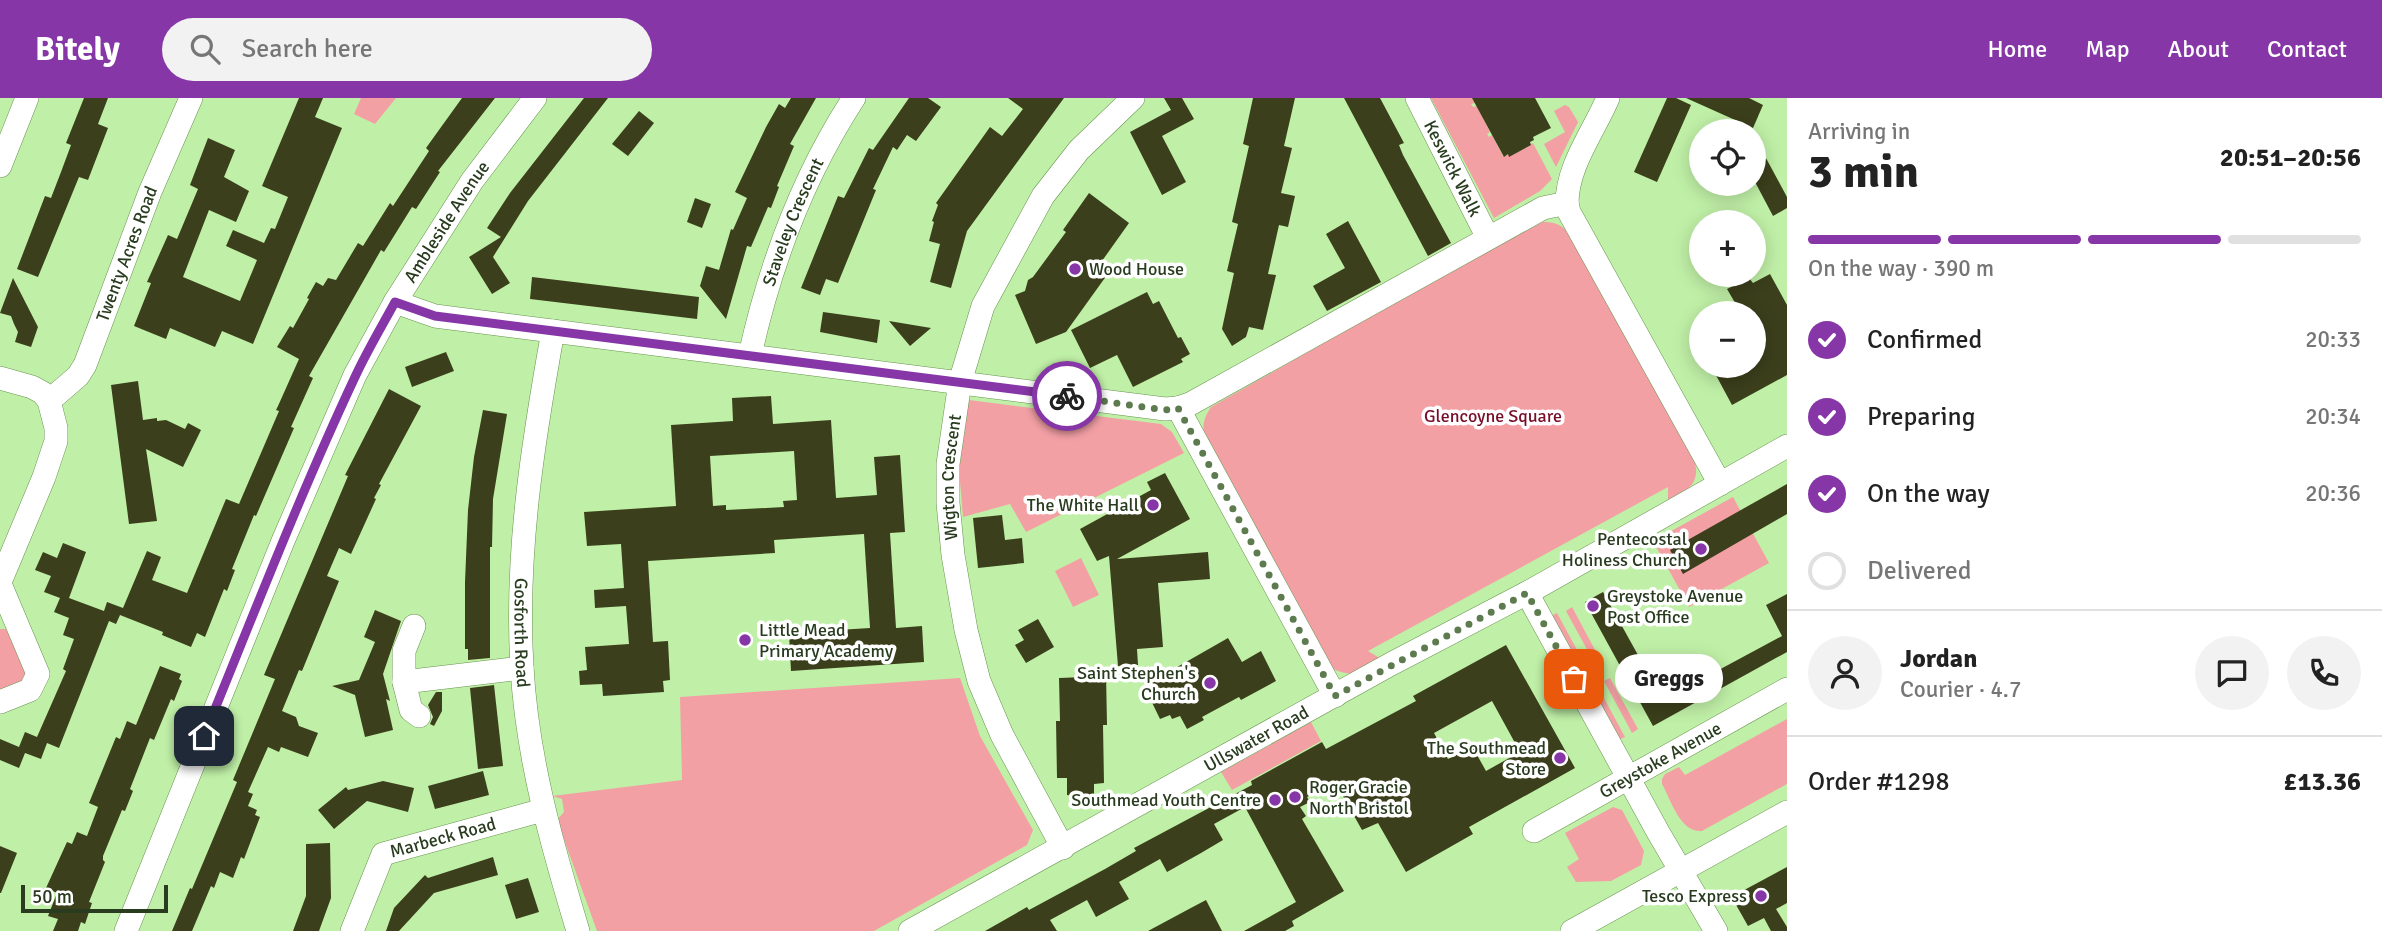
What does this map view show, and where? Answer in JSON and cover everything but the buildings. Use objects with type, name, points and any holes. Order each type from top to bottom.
[{"type":"street","points":[[0,166],[27,98]]},
{"type":"street","name":"Twenty Acres Road","points":[[49,401],[78,376],[85,365],[150,192],[191,98]]},
{"type":"street","name":"Ambleside Avenue","points":[[126,931],[283,541],[355,375],[395,302],[472,181],[535,98]]},
{"type":"street","name":"Staveley Crescent","points":[[750,355],[762,301],[802,195],[855,98]]},
{"type":"street","name":"Wigton Crescent","points":[[1063,848],[1002,735],[979,681],[966,630],[953,555],[948,503],[948,464],[960,382],[983,306],[1043,196],[1079,150],[1133,98]]},
{"type":"street","name":"Keswick Walk","points":[[1417,98],[1488,238]]},
{"type":"street","points":[[1608,98],[1567,187],[1569,212],[1720,484]]},
{"type":"street","points":[[395,302],[435,316],[1165,410],[1190,404],[1543,208],[1567,203]]},
{"type":"street","name":"Gosforth Road","points":[[553,331],[535,430],[526,507],[521,603],[522,668],[529,734],[543,810],[578,931]]},
{"type":"street","points":[[0,378],[43,393],[49,401],[54,417],[56,441],[0,583],[37,674],[30,690],[0,702]]},
{"type":"street","points":[[1178,408],[1335,696]]},
{"type":"street","name":"Ullswater Road","points":[[910,931],[1527,593],[1787,446]]},
{"type":"street","points":[[1527,593],[1716,931]]},
{"type":"street","points":[[414,626],[404,651],[404,682],[411,710],[419,716]]},
{"type":"street","points":[[404,682],[522,668]]},
{"type":"street","name":"Greystoke Avenue","points":[[1534,831],[1787,689]]},
{"type":"street","name":"Marbeck Road","points":[[352,931],[383,854],[543,810]]},
{"type":"street","points":[[1572,931],[1787,811]]},
{"type":"green space","points":[[361,98],[396,98],[375,124],[354,114]]},
{"type":"green space","points":[[1431,98],[1472,98],[1475,103],[1471,104],[1473,107],[1477,106],[1490,132],[1487,134],[1489,137],[1492,135],[1503,156],[1510,156],[1533,143],[1552,179],[1540,191],[1494,218]]},
{"type":"green space","points":[[1565,105],[1578,122],[1556,167],[1544,144],[1565,132],[1554,111]]},
{"type":"green space","name":"Glencoyne Square","points":[[1543,222],[1557,224],[1568,232],[1694,460],[1694,481],[1668,502],[1668,487],[1368,651],[1383,660],[1370,667],[1353,673],[1333,669],[1205,439],[1203,426],[1206,415],[1211,407],[1493,247]]},
{"type":"green space","points":[[969,400],[1161,424],[1172,432],[1184,453],[1026,532],[1010,504],[963,517],[959,470]]},
{"type":"green space","points":[[1733,497],[1769,563],[1689,607],[1653,541]]},
{"type":"green space","points":[[1081,558],[1099,595],[1073,607],[1055,571]]},
{"type":"green space","points":[[1572,607],[1601,661],[1595,664],[1566,611]]},
{"type":"green space","points":[[1557,613],[1588,670],[1582,674],[1551,616]]},
{"type":"green space","points":[[0,629],[6,629],[28,674],[26,679],[0,691]]},
{"type":"green space","points":[[960,678],[980,736],[1033,830],[1027,845],[874,931],[597,931],[557,820],[564,812],[562,799],[552,796],[682,780],[680,697]]},
{"type":"green space","points":[[1610,678],[1638,729],[1632,733],[1604,681]]},
{"type":"green space","points":[[1597,685],[1625,737],[1618,740],[1590,688]]},
{"type":"green space","points":[[1787,719],[1787,784],[1702,831],[1688,827],[1662,784],[1665,774],[1679,767],[1685,775]]},
{"type":"green space","points":[[1311,722],[1321,741],[1232,790],[1221,772]]},
{"type":"green space","points":[[1613,807],[1622,810],[1644,851],[1641,865],[1611,881],[1576,882],[1567,867],[1579,859],[1565,833]]},
{"type":"way so far","points":[[1067,396],[1165,410],[1178,408],[1335,696],[1527,593],[1574,679]]},
{"type":"place","name":"Wood House","points":[[1075,269]]},
{"type":"place","name":"The White Hall","points":[[1153,505]]},
{"type":"place","name":"Pentecostal Holiness Church","points":[[1701,549]]},
{"type":"place","name":"Greystoke Avenue Post Office","points":[[1593,606]]},
{"type":"place","name":"Little Mead Primary Academy","points":[[745,640]]},
{"type":"place","name":"Greggs","points":[[1574,679]]},
{"type":"place","name":"Saint Stephen's Church","points":[[1210,683]]},
{"type":"place","name":"The Southmead Store","points":[[1560,758]]},
{"type":"place","name":"Roger Gracie North Bristol","points":[[1295,797]]},
{"type":"place","name":"Southmead Youth Centre","points":[[1275,800]]},
{"type":"place","name":"Tesco Express","points":[[1761,896]]},
{"type":"route","points":[[204,736],[283,541],[355,375],[395,302],[435,316],[1067,396]]}]
